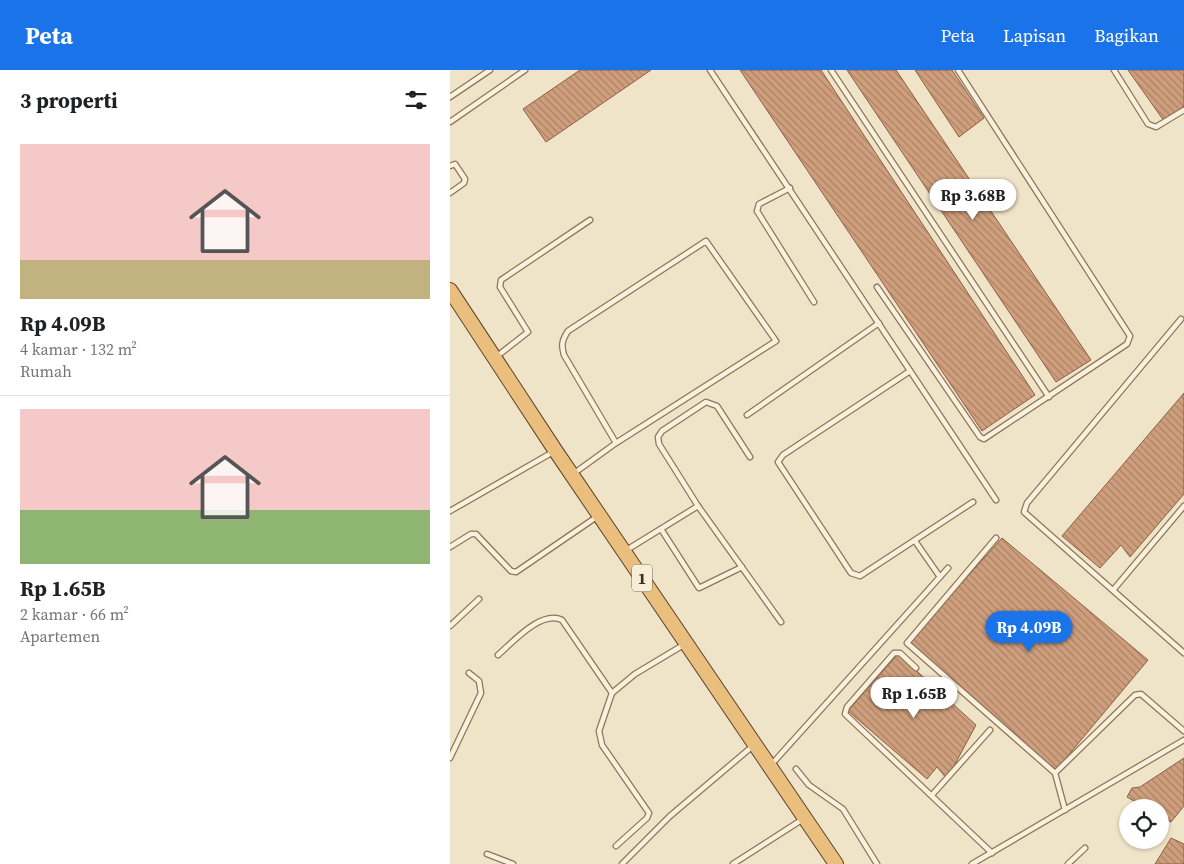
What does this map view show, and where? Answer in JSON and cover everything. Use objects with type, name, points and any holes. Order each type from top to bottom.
[{"type":"highway","name":"1","points":[[450,290],[571,475],[836,864]]},
{"type":"lane","points":[[450,97],[490,70]]},
{"type":"lane","points":[[450,122],[525,70]]},
{"type":"lane","points":[[710,70],[996,500]]},
{"type":"lane","points":[[831,70],[1049,397]]},
{"type":"lane","points":[[878,287],[980,436],[984,439],[989,438],[1127,344],[1130,336],[958,70]]},
{"type":"lane","points":[[1114,70],[1148,124],[1156,127],[1184,110]]},
{"type":"lane","points":[[450,166],[455,164],[465,179],[464,183],[450,193]]},
{"type":"lane","points":[[790,188],[759,204],[757,211],[814,302]]},
{"type":"lane","points":[[494,358],[528,332],[500,287],[501,280],[590,220]]},
{"type":"lane","points":[[571,475],[616,443],[776,341],[706,241],[568,331],[564,336],[562,348],[564,355],[616,443]]},
{"type":"lane","points":[[1182,319],[1025,507],[1024,512],[1114,589],[1133,609],[1184,653]]},
{"type":"lane","points":[[747,415],[879,323]]},
{"type":"lane","points":[[910,371],[778,460],[855,576],[860,576],[973,502]]},
{"type":"lane","points":[[750,457],[717,406],[712,402],[706,402],[662,432],[658,437],[658,444],[698,506],[781,622]]},
{"type":"lane","points":[[450,511],[555,450]]},
{"type":"lane","points":[[624,552],[698,506]]},
{"type":"lane","points":[[1114,589],[1184,506]]},
{"type":"lane","points":[[450,547],[471,534],[476,534],[510,571],[516,572],[599,515]]},
{"type":"lane","points":[[661,529],[699,588],[742,567]]},
{"type":"lane","points":[[996,538],[907,644],[1055,773],[1065,810]]},
{"type":"lane","points":[[914,541],[940,577]]},
{"type":"lane","points":[[770,766],[948,568]]},
{"type":"lane","points":[[450,626],[479,599]]},
{"type":"lane","points":[[498,655],[523,633],[546,618],[557,618],[562,620],[612,693]]},
{"type":"lane","points":[[616,846],[649,816],[599,738],[599,731],[612,693],[635,674],[686,643]]},
{"type":"lane","points":[[916,668],[900,653],[894,653],[847,707],[845,714],[992,853]]},
{"type":"lane","points":[[450,758],[481,693],[479,681],[469,673]]},
{"type":"lane","points":[[1055,773],[1063,763],[1139,694],[1184,731]]},
{"type":"lane","points":[[932,796],[990,730]]},
{"type":"lane","points":[[972,864],[1184,740]]},
{"type":"lane","points":[[622,864],[670,816],[755,744]]},
{"type":"lane","points":[[796,769],[809,785],[843,809],[877,864]]},
{"type":"lane","points":[[733,864],[804,818]]},
{"type":"lane","points":[[1068,864],[1085,848]]},
{"type":"lane","points":[[487,854],[514,864]]},
{"type":"building","points":[[580,70],[651,70],[546,142],[523,109]]},
{"type":"building","points":[[740,70],[821,70],[1035,395],[982,431]]},
{"type":"building","points":[[847,70],[896,70],[1091,360],[1056,382]]},
{"type":"building","points":[[915,70],[952,70],[984,118],[959,137]]},
{"type":"building","points":[[1128,70],[1184,70],[1184,106],[1164,121]]},
{"type":"building","points":[[1184,393],[1184,494],[1130,557],[1121,545],[1100,568],[1062,536]]},
{"type":"building","points":[[1002,538],[1148,660],[1056,770],[908,643]]},
{"type":"building","points":[[898,654],[976,725],[947,779],[937,767],[927,779],[848,711]]},
{"type":"building","points":[[1184,758],[1184,806],[1171,822],[1169,821],[1169,799],[1130,799],[1127,797],[1132,788],[1140,787]]},
{"type":"building","points":[[1171,838],[1184,844],[1184,864],[1155,864],[1164,849],[1169,849]]}]
